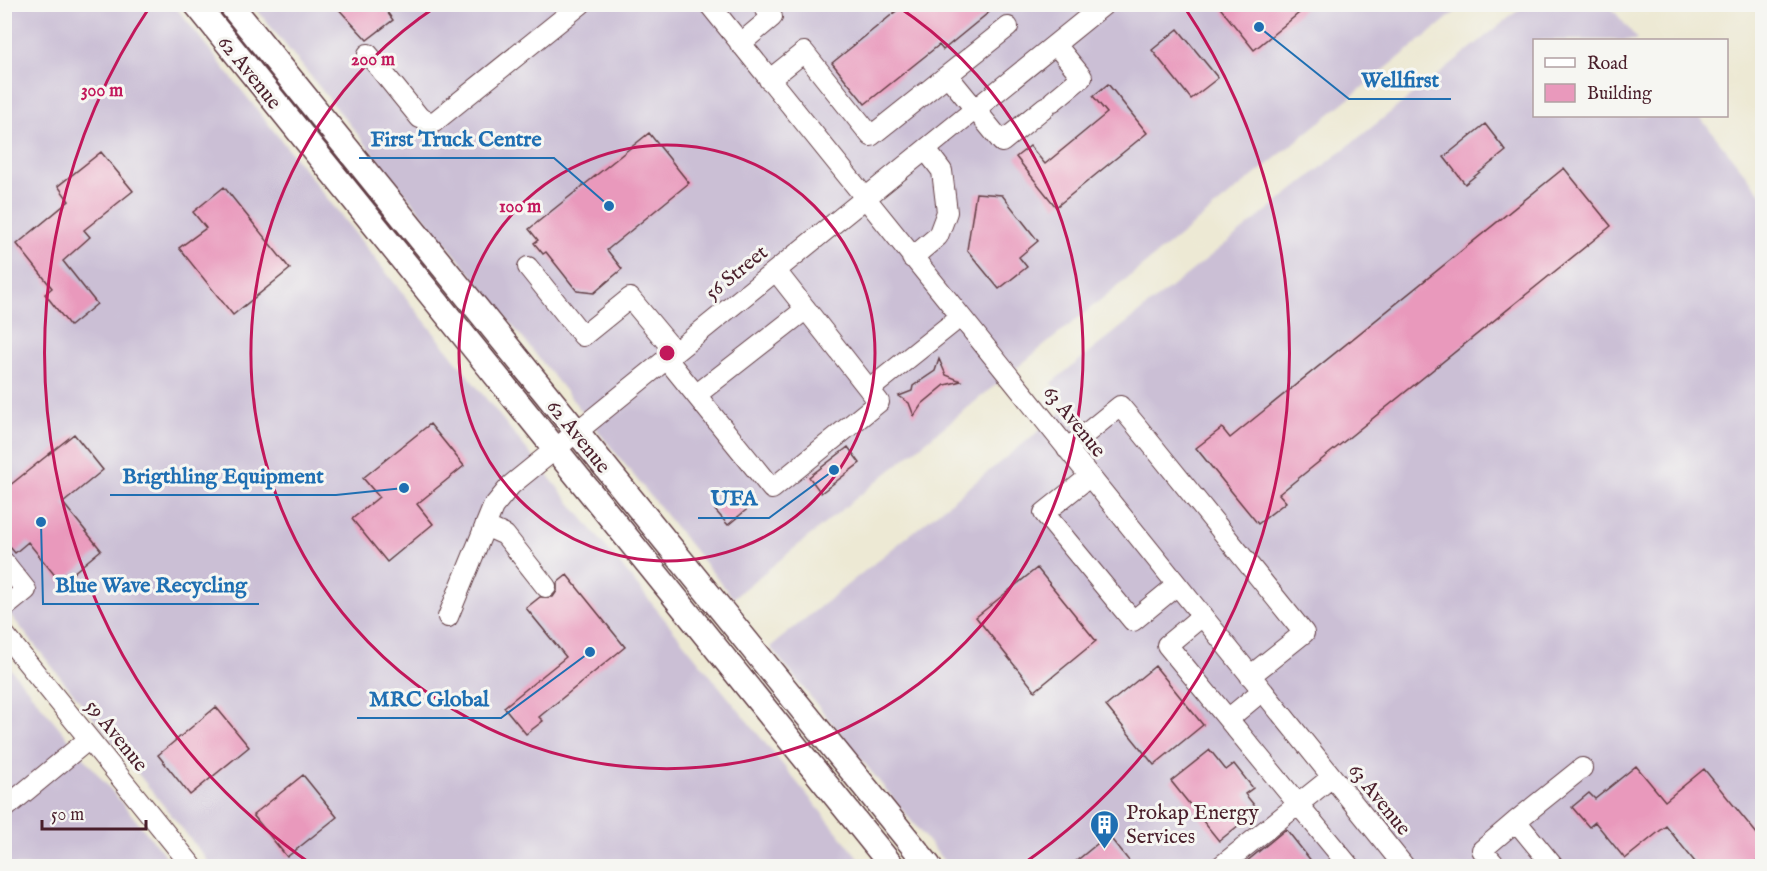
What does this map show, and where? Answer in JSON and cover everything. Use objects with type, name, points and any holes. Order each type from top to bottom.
[{"type":"main road","name":"62 Avenue","points":[[196,4],[892,867]]},
{"type":"main road","name":"62 Avenue","points":[[230,4],[929,867]]},
{"type":"street","points":[[368,54],[420,118],[434,123],[581,4]]},
{"type":"street","name":"63 Avenue","points":[[709,4],[1404,867]]},
{"type":"street","points":[[740,44],[772,17],[762,4]]},
{"type":"street","name":"56 Street","points":[[448,617],[493,507],[511,485],[1106,4]]},
{"type":"street","points":[[769,80],[804,52],[871,136],[1008,27]]},
{"type":"street","points":[[948,76],[1002,142],[1082,77],[1056,45]]},
{"type":"street","points":[[912,258],[938,236],[947,212],[942,171],[926,150]]},
{"type":"street","points":[[528,267],[583,336],[630,298],[671,355],[696,395],[772,489],[879,402],[776,271]]},
{"type":"street","points":[[696,395],[806,309]]},
{"type":"street","points":[[870,389],[960,317]]},
{"type":"street","points":[[1067,449],[1120,406],[1304,633],[1256,683],[1228,719]]},
{"type":"street","points":[[1089,477],[1044,513],[1133,621],[1177,585]]},
{"type":"street","points":[[485,526],[505,535],[546,587]]},
{"type":"street","points":[[4,562],[27,590],[4,608]]},
{"type":"street","points":[[1202,616],[1167,645],[1349,867]]},
{"type":"street","name":"59 Avenue","points":[[4,634],[192,867]]},
{"type":"street","points":[[4,809],[89,739]]},
{"type":"street","points":[[1496,867],[1482,850],[1582,768]]},
{"type":"street","points":[[1221,867],[1332,777]]},
{"type":"street","points":[[1516,821],[1553,867]]},
{"type":"shaded area","points":[[5,5],[174,5],[511,430],[865,866],[212,866],[5,608]]},
{"type":"shaded area","points":[[253,5],[1464,5],[733,598]]},
{"type":"shaded area","points":[[1525,5],[1609,5],[1637,39],[1533,39],[1533,117],[1700,117],[1762,195],[1762,866],[948,866],[770,647],[1070,406],[1051,383]]},
{"type":"shaded area","points":[[5,662],[174,866],[5,866]]},
{"type":"building","points":[[334,4],[381,4],[393,20],[367,40]]},
{"type":"building","points":[[905,4],[999,4],[943,50],[939,45],[865,104],[832,63]]},
{"type":"building","points":[[1217,4],[1310,4],[1254,50]]},
{"type":"building","points":[[1178,29],[1218,78],[1191,99],[1152,50]]},
{"type":"building","points":[[1108,84],[1147,133],[1056,207],[1016,157],[1030,146],[1045,164],[1107,113],[1093,96]]},
{"type":"building","points":[[1485,124],[1506,151],[1465,184],[1444,157]]},
{"type":"building","points":[[649,133],[689,183],[607,250],[622,269],[594,293],[577,291],[546,252],[543,254],[534,243],[538,240],[529,229]]},
{"type":"building","points":[[101,152],[133,191],[84,230],[90,237],[63,261],[97,304],[70,326],[45,294],[52,288],[17,244],[69,201],[58,186]]},
{"type":"building","points":[[1564,168],[1611,226],[1279,494],[1286,502],[1258,524],[1196,448],[1222,428],[1230,438]]},
{"type":"building","points":[[224,187],[290,269],[233,315],[179,248],[206,228],[193,212]]},
{"type":"building","points":[[976,193],[1002,195],[1038,241],[1019,257],[1027,267],[999,289],[967,250]]},
{"type":"building","points":[[939,359],[946,375],[961,381],[945,385],[922,404],[914,416],[909,403],[899,396],[912,391],[913,386],[935,371]]},
{"type":"building","points":[[430,424],[464,466],[417,504],[433,524],[387,562],[352,519],[379,497],[363,478]]},
{"type":"building","points":[[74,434],[103,470],[63,503],[101,550],[61,583],[28,542],[15,553],[4,540],[4,490]]},
{"type":"building","points":[[848,447],[860,463],[821,493],[809,477]]},
{"type":"building","points":[[739,491],[751,506],[728,525],[715,510]]},
{"type":"building","points":[[1037,568],[1096,641],[1035,691],[976,617]]},
{"type":"building","points":[[567,575],[625,647],[539,717],[543,721],[526,734],[504,707],[566,657],[526,608],[540,597],[553,597],[557,591],[557,583]]},
{"type":"building","points":[[1155,666],[1203,725],[1154,765],[1106,706]]},
{"type":"building","points":[[216,707],[249,747],[190,795],[158,755]]},
{"type":"building","points":[[1210,750],[1226,770],[1234,764],[1253,788],[1245,794],[1258,810],[1219,841],[1171,781]]},
{"type":"building","points":[[1636,766],[1665,801],[1704,769],[1762,840],[1762,857],[1751,867],[1699,867],[1666,826],[1625,859],[1595,822],[1589,827],[1572,807],[1589,793],[1595,799]]},
{"type":"building","points":[[303,775],[337,817],[287,857],[253,815]]},
{"type":"building","points":[[1286,829],[1316,867],[1240,867]]},
{"type":"building","name":"Prokap Energy Services","points":[[1108,835],[1134,867],[1069,867]]},
{"type":"place","name":"Wellfirst","points":[[1259,27]]},
{"type":"place","name":"First Truck Centre","points":[[609,206]]},
{"type":"place","name":"UFA","points":[[834,470]]},
{"type":"place","name":"Brigthling Equipment","points":[[404,488]]},
{"type":"place","name":"Blue Wave Recycling","points":[[41,522]]},
{"type":"place","name":"MRC Global","points":[[590,652]]},
{"type":"place","name":"Prokap Energy Services","points":[[1105,850]]}]
